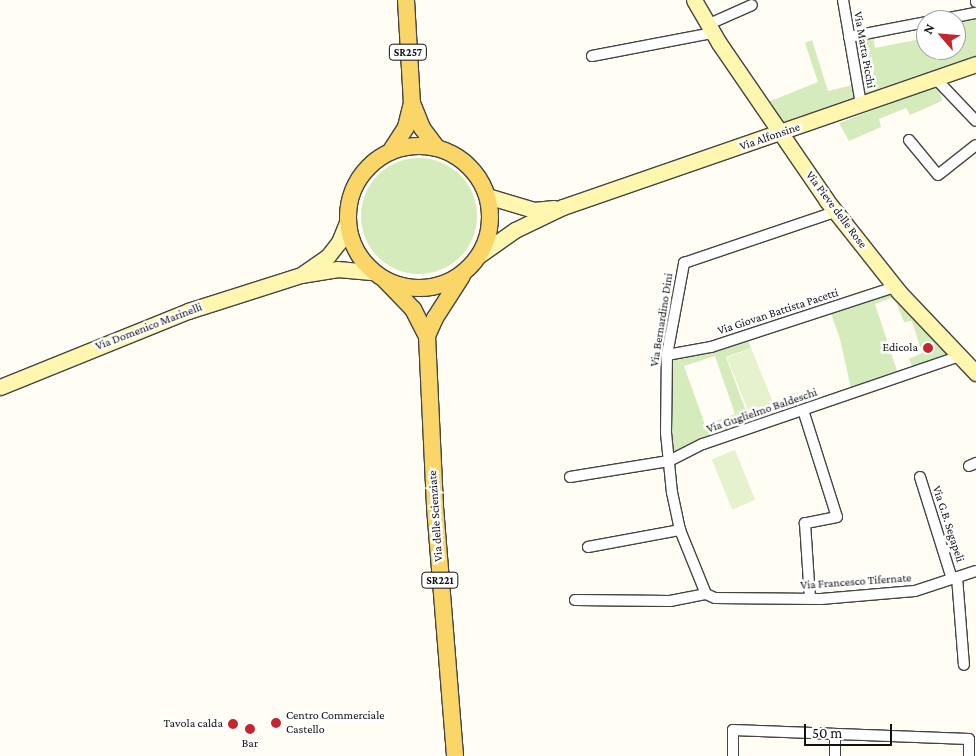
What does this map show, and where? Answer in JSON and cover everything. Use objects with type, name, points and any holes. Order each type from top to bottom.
[{"type":"main road","name":"SR257","points":[[390,152],[406,127],[412,104],[406,0]]},
{"type":"main road","name":"SR257","points":[[412,104],[422,128],[437,148]]},
{"type":"main road","points":[[413,146],[437,148],[464,161],[473,171],[487,196],[490,222],[478,256],[467,269],[442,284],[422,288],[405,287],[379,276],[358,253],[348,220],[352,195],[358,180],[370,165],[390,152],[413,146]]},
{"type":"main road","name":"Via delle Scienziate","points":[[426,336],[434,318],[467,269]]},
{"type":"main road","name":"Via delle Scienziate","points":[[379,276],[413,309],[426,336],[429,404],[455,756]]},
{"type":"street","name":"Via Pieve delle Rose","points":[[694,0],[710,29],[835,212],[895,287],[976,373]]},
{"type":"street","name":"Via Marta Picchi","points":[[843,0],[861,104]]},
{"type":"street","points":[[592,56],[710,29],[752,5]]},
{"type":"street","points":[[849,36],[916,24]]},
{"type":"street","name":"Via Alfonsine","points":[[478,256],[515,230],[563,207],[780,134],[976,64]]},
{"type":"street","points":[[935,78],[976,121]]},
{"type":"street","points":[[909,140],[938,175],[976,146]]},
{"type":"street","name":"Via Alfonsine","points":[[487,196],[534,210],[563,207]]},
{"type":"street","name":"Via Bernardino Dini","points":[[706,594],[680,530],[669,460],[667,355],[684,263],[835,212]]},
{"type":"street","points":[[301,275],[328,256],[339,242],[348,220]]},
{"type":"street","points":[[301,275],[337,269],[379,276]]},
{"type":"street","name":"Via Domenico Marinelli","points":[[0,387],[188,311],[301,275]]},
{"type":"street","name":"Via Giovan Battista Pacetti","points":[[667,355],[711,347],[895,287]]},
{"type":"street","name":"Via Guglielmo Baldeschi","points":[[570,477],[669,460],[703,444],[960,356]]},
{"type":"street","points":[[803,410],[837,517],[804,524],[810,599]]},
{"type":"street","name":"Via G.B. Segapeli","points":[[920,477],[955,578],[964,665]]},
{"type":"street","points":[[588,547],[680,530]]},
{"type":"street","name":"Via Francesco Tifernate","points":[[706,594],[715,598],[810,599],[915,590],[976,572]]},
{"type":"street","points":[[575,600],[670,601],[706,594]]},
{"type":"street","points":[[733,756],[733,730],[969,739],[969,756]]},
{"type":"street","points":[[835,735],[835,756]]},
{"type":"green space","points":[[976,13],[976,64],[780,134],[761,105],[818,82],[805,43],[812,40],[828,91],[857,84],[849,37],[872,31],[875,48],[916,40],[916,60],[966,60],[966,16]]},
{"type":"green space","points":[[939,85],[942,101],[910,115],[906,108],[879,119],[881,127],[849,141],[839,123]]},
{"type":"green space","points":[[419,158],[441,162],[460,175],[473,194],[477,216],[473,238],[460,257],[441,270],[419,274],[397,270],[378,257],[365,238],[361,216],[365,194],[378,175],[397,162]]},
{"type":"green space","points":[[895,287],[960,356],[914,372],[909,359],[922,353],[912,321],[904,322],[894,297],[875,304],[899,377],[852,393],[840,339],[829,308]]},
{"type":"green space","points":[[746,335],[751,348],[726,357],[747,414],[774,406],[776,414],[669,461],[667,355]],"holes":[[[715,356],[735,414],[705,425],[684,366]]]},
{"type":"green space","points":[[751,348],[774,405],[750,415],[727,358]]},
{"type":"green space","points":[[735,450],[755,500],[732,509],[712,459]]},
{"type":"place","name":"Edicola","points":[[928,348]]},
{"type":"place","name":"Centro Commerciale Castello","points":[[276,723]]},
{"type":"place","name":"Tavola calda","points":[[233,724]]},
{"type":"place","name":"Bar","points":[[250,729]]}]
